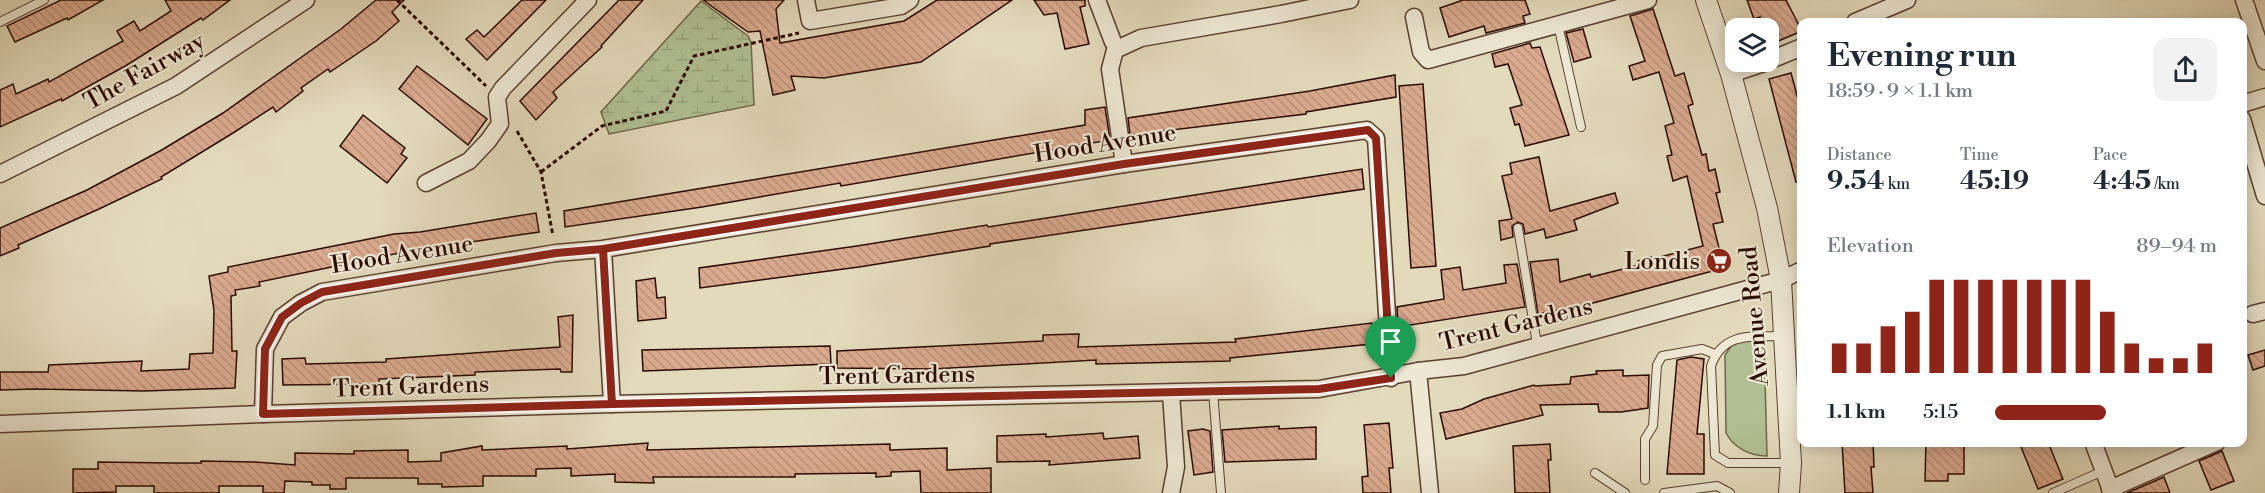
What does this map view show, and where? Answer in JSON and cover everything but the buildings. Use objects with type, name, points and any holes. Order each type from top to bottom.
[{"type":"street","name":"The Fairway","points":[[0,174],[176,86],[306,0]]},
{"type":"street","points":[[426,183],[469,161],[488,141],[500,124],[497,97],[503,88],[588,0]]},
{"type":"street","points":[[806,0],[810,21],[901,6],[910,0]]},
{"type":"street","points":[[1098,0],[1114,46],[1110,69],[1124,164]]},
{"type":"street","points":[[1114,46],[1277,7],[1350,0]]},
{"type":"street","points":[[1414,17],[1421,52],[1428,60],[1648,0]]},
{"type":"street","name":"Avenue Road","points":[[1706,0],[1731,74],[1767,208],[1781,280],[1791,463],[1790,493]]},
{"type":"street","points":[[1864,18],[1907,0]]},
{"type":"street","points":[[2244,0],[2265,61]]},
{"type":"street","points":[[1779,56],[1797,49]]},
{"type":"street","points":[[1731,74],[1737,72]]},
{"type":"street","points":[[2247,102],[2265,97]]},
{"type":"street","name":"Hood Avenue","points":[[263,414],[265,349],[282,317],[301,303],[322,292],[556,253],[603,249],[1124,164],[1368,130],[1376,138],[1391,378]]},
{"type":"street","points":[[2247,136],[2265,196]]},
{"type":"street","points":[[603,249],[612,404]]},
{"type":"street","name":"Trent Gardens","points":[[0,424],[612,404],[1319,389],[1391,378],[1418,371],[1464,366],[1537,344],[1781,280],[1797,272]]},
{"type":"street","points":[[1418,371],[1430,493]]},
{"type":"street","points":[[1171,393],[1176,467],[1171,493]]},
{"type":"street","points":[[2095,447],[2111,491],[2206,447]]},
{"type":"lane","points":[[0,22],[44,0]]},
{"type":"lane","points":[[1558,25],[1581,127]]},
{"type":"lane","points":[[1518,228],[1537,344]]},
{"type":"lane","points":[[1784,336],[1739,337],[1715,354],[1711,366],[1715,455],[1728,463],[1791,463]]},
{"type":"lane","points":[[1645,480],[1645,439],[1653,426],[1657,365],[1662,356],[1702,349],[1715,354]]},
{"type":"lane","points":[[1213,391],[1221,493]]},
{"type":"lane","points":[[2053,493],[2103,471]]},
{"type":"lane","points":[[1595,473],[1625,493]]},
{"type":"lane","points":[[1664,493],[1717,486],[1730,493]]},
{"type":"path","points":[[541,172],[602,126],[666,111],[694,56],[801,33],[810,21]]},
{"type":"green space","points":[[701,1],[748,36],[751,42],[754,105],[609,134],[601,112]]},
{"type":"green space","points":[[1744,340],[1764,340],[1767,456],[1755,455],[1743,450],[1733,443],[1726,433],[1725,355],[1732,345]]},
{"type":"place","name":"Londis","points":[[1719,261]]},
{"type":"route","points":[[1391,378],[1319,389],[612,404],[603,249],[556,253],[322,292],[301,303],[282,317],[265,349],[263,414],[612,404],[607,327],[603,249],[1124,164],[1368,130],[1376,138],[1391,378]]}]
